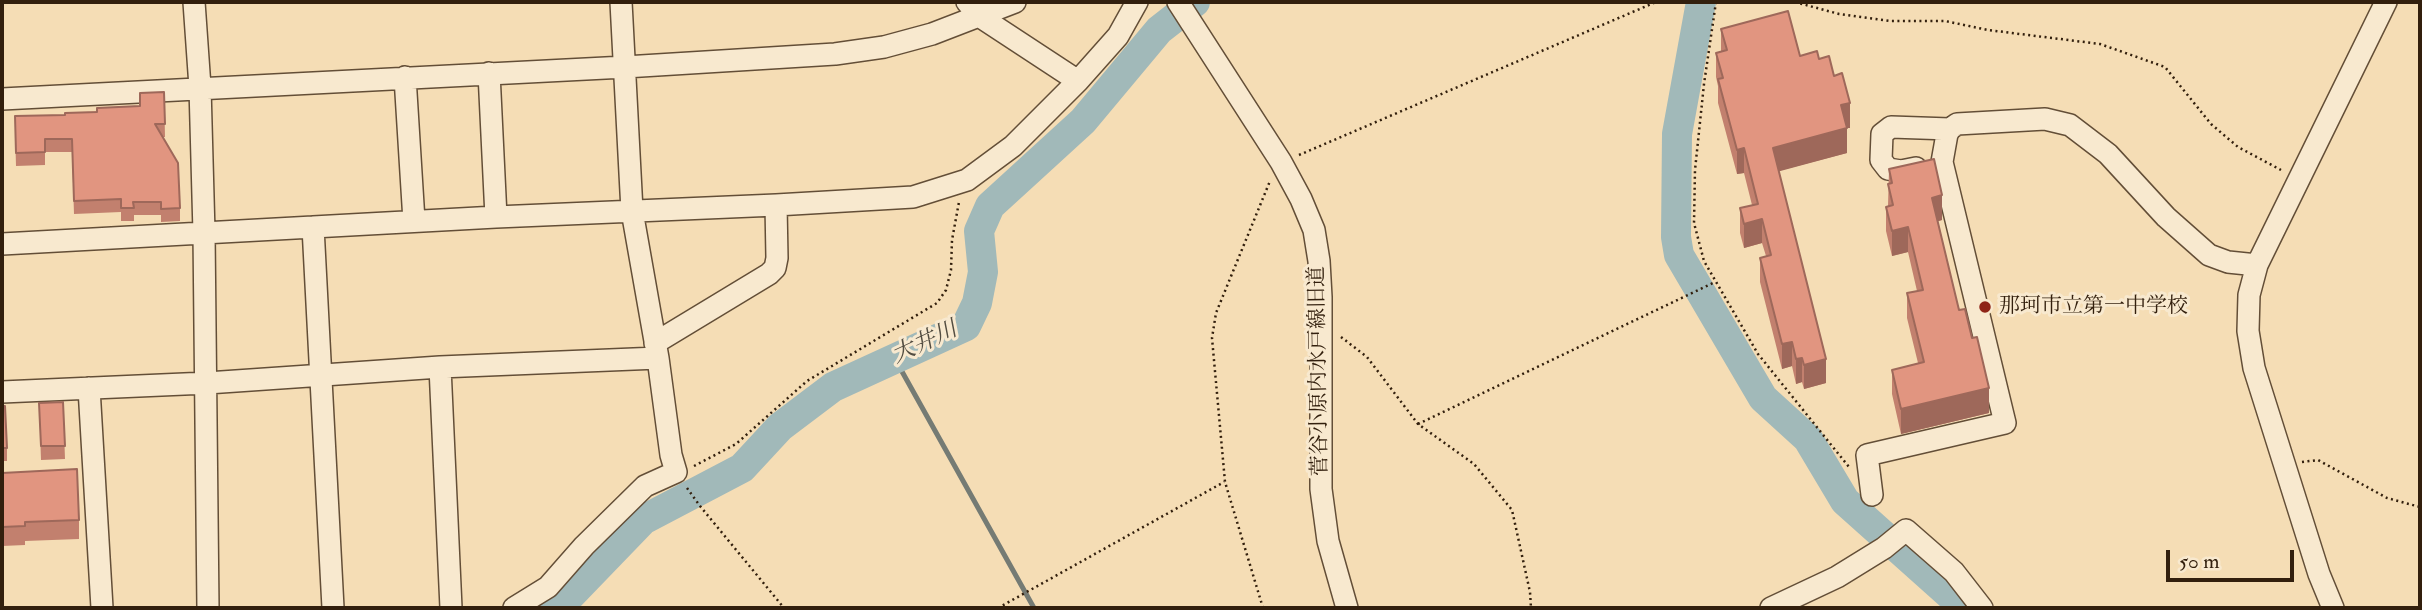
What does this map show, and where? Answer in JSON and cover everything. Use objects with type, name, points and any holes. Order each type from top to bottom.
[{"type":"street","points":[[194,2],[200,88],[204,233],[208,608]]},
{"type":"street","points":[[514,608],[548,587],[584,546],[645,486],[680,477],[671,455],[632,211],[621,2]]},
{"type":"street","points":[[2,99],[835,54],[884,47],[932,34],[973,9],[1015,2]]},
{"type":"street","points":[[2,244],[913,197],[967,180],[1013,146],[1078,81],[1118,36],[1138,2]]},
{"type":"street","name":"菅谷小原内水戸線旧道","points":[[1178,2],[1281,162],[1314,230],[1320,261],[1321,489],[1328,541],[1347,608]]},
{"type":"street","points":[[2333,608],[2319,573],[2254,368],[2248,331],[2249,295],[2256,265],[2386,2]]},
{"type":"street","points":[[973,9],[1078,81]]},
{"type":"street","points":[[489,73],[496,217]]},
{"type":"street","points":[[405,77],[414,222]]},
{"type":"street","points":[[1872,495],[1867,455],[2005,423],[1942,162],[1950,129],[1957,124],[2045,119],[2070,125],[2108,154],[2166,217],[2209,255],[2228,262],[2256,265]]},
{"type":"street","points":[[1942,162],[1902,171],[1888,169],[1881,160],[1882,134],[1891,127],[1950,129]]},
{"type":"street","points":[[2,393],[207,383],[656,351],[775,268],[776,205]]},
{"type":"street","points":[[313,227],[333,608]]},
{"type":"street","points":[[440,367],[451,608]]},
{"type":"street","points":[[89,388],[102,608]]},
{"type":"street","points":[[1771,608],[1837,577],[1906,530],[1954,572],[1982,608]]},
{"type":"path","points":[[1263,608],[1224,482],[1212,338],[1216,313],[1269,184],[1281,162],[1656,2]]},
{"type":"path","points":[[1716,2],[1695,170],[1694,223],[1704,261],[1758,354],[1872,495]]},
{"type":"path","points":[[1795,2],[1839,14],[1890,21],[1945,21],[1988,30],[2100,44],[2165,67],[2211,124],[2238,147],[2298,179]]},
{"type":"path","points":[[783,608],[696,501],[680,477],[736,444],[807,381],[937,303],[946,290],[951,270],[952,240],[958,207],[967,180]]},
{"type":"path","points":[[1419,424],[1717,281]]},
{"type":"path","points":[[1321,338],[1339,336],[1367,357],[1419,424],[1474,464],[1512,510],[1531,608]]},
{"type":"path","points":[[2285,465],[2318,460],[2387,498],[2420,507]]},
{"type":"path","points":[[998,608],[1224,482]]},
{"type":"building","points":[[1788,11],[1800,56],[1817,51],[1819,59],[1829,56],[1834,76],[1842,73],[1850,103],[1841,105],[1847,128],[1773,148],[1826,359],[1804,365],[1802,358],[1796,359],[1792,342],[1782,344],[1760,258],[1771,255],[1762,219],[1744,224],[1740,208],[1758,204],[1744,148],[1737,150],[1718,79],[1723,78],[1716,53],[1727,50],[1721,29]]},
{"type":"building","points":[[164,92],[165,124],[155,124],[178,163],[180,208],[161,209],[161,202],[133,202],[134,208],[121,208],[121,199],[74,201],[72,139],[45,139],[45,152],[16,153],[15,116],[65,115],[97,112],[97,108],[140,106],[140,93]]},
{"type":"building","points":[[1934,159],[1942,195],[1932,198],[1959,310],[1965,309],[1972,338],[1977,337],[1989,388],[1901,409],[1892,370],[1924,362],[1907,293],[1923,290],[1908,227],[1892,231],[1886,207],[1893,205],[1888,184],[1892,183],[1889,169]]},
{"type":"building","points":[[63,402],[65,446],[41,446],[39,403]]},
{"type":"building","points":[[2,406],[5,406],[7,448],[2,448]]},
{"type":"building","points":[[77,469],[79,520],[25,522],[25,526],[2,527],[2,473]]},
{"type":"waterway","name":"大井川","points":[[555,608],[563,603],[643,520],[742,468],[780,427],[833,387],[966,326],[977,303],[983,272],[979,231],[990,206],[1083,121],[1159,30],[1195,2]]},
{"type":"waterway","points":[[1701,2],[1677,134],[1676,237],[1679,255],[1763,398],[1808,439],[1845,501],[1958,602],[1961,608]]},
{"type":"waterway","points":[[895,359],[1034,608]]},
{"type":"place","name":"那珂市立第一中学校","points":[[1985,307]]}]
